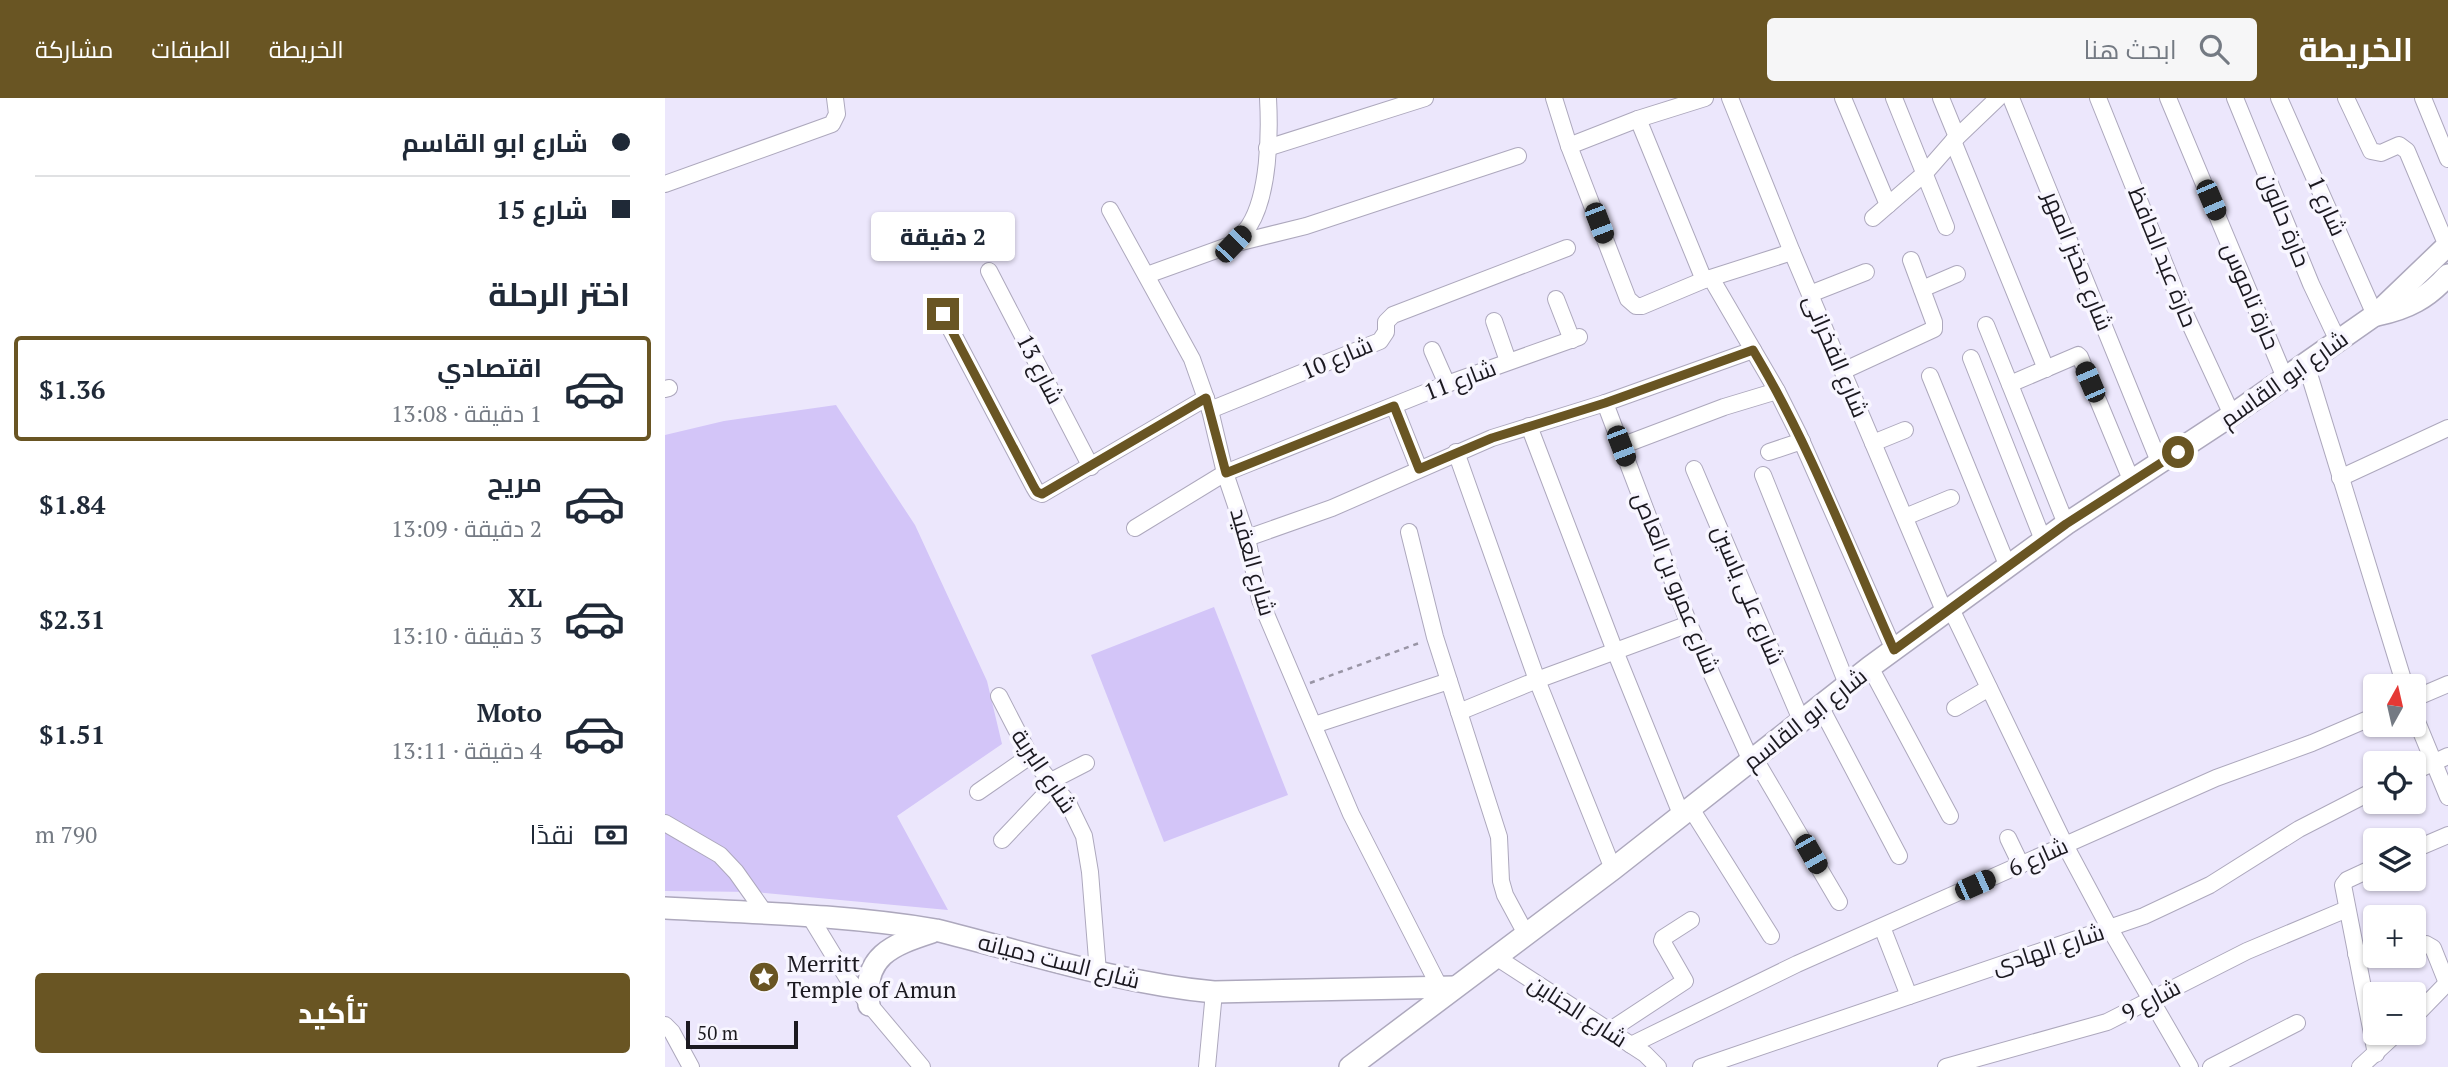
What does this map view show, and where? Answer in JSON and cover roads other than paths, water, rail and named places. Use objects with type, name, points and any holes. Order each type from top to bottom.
[{"type":"street","points":[[665,184],[832,124],[837,114],[835,98]]},
{"type":"street","points":[[1233,244],[1248,228],[1258,208],[1267,148],[1268,98]]},
{"type":"street","points":[[1267,148],[1425,98]]},
{"type":"street","points":[[1554,98],[1569,146],[1628,299],[1636,306],[1642,306],[1707,279],[1792,252]]},
{"type":"street","points":[[1569,146],[1638,119],[1705,98]]},
{"type":"street","name":"شارع الفخرانى","points":[[1730,98],[1873,443],[1948,611],[1989,688],[2065,845],[2190,1067]]},
{"type":"street","points":[[1843,98],[1888,205]]},
{"type":"street","points":[[1894,98],[1946,227]]},
{"type":"street","points":[[1941,98],[2046,369]]},
{"type":"street","points":[[1873,218],[1925,173],[1955,139],[1998,98]]},
{"type":"street","name":"شارع مخبز المهر","points":[[2011,98],[2160,464]]},
{"type":"street","name":"حارة عبد الحافظ","points":[[2098,98],[2182,307],[2232,415]]},
{"type":"street","name":"حارة تاموس","points":[[2168,98],[2285,378]]},
{"type":"street","name":"حارة حالون","points":[[2235,98],[2311,284],[2338,341]]},
{"type":"street","name":"شارع 1","points":[[2279,98],[2375,315]]},
{"type":"street","points":[[2346,98],[2371,151],[2381,153],[2399,145],[2407,151],[2448,246]]},
{"type":"street","points":[[2424,98],[2448,159]]},
{"type":"street","points":[[1638,119],[1707,279],[1753,350],[1802,441],[1894,650]]},
{"type":"street","points":[[1146,275],[1233,244],[1306,226],[1518,156]]},
{"type":"street","name":"شارع العقيد","points":[[1109,210],[1185,343],[1208,404],[1247,538],[1257,590],[1352,814],[1447,988]]},
{"type":"street","name":"شارع ابو القاسم","points":[[1356,1065],[1447,988],[1496,957],[1613,869],[1870,667],[2043,540],[2160,464],[2375,315],[2448,246]]},
{"type":"street","name":"شارع 10","points":[[943,314],[1037,492],[1042,494],[1208,404],[1380,341],[1386,332],[1386,322],[1393,315],[1567,248]]},
{"type":"street","points":[[1843,370],[1934,329],[1934,322],[1911,260]]},
{"type":"street","name":"شارع 13","points":[[989,271],[1090,467]]},
{"type":"street","points":[[1810,294],[1866,272]]},
{"type":"street","points":[[1922,289],[1957,274]]},
{"type":"street","name":"شارع ابو القاسم","points":[[2375,315],[2395,312],[2415,303],[2433,291],[2448,275]]},
{"type":"street","name":"شارع 11","points":[[1135,528],[1226,473],[1447,384],[1575,339],[1556,299]]},
{"type":"street","points":[[1494,321],[1508,361]]},
{"type":"street","points":[[1986,325],[2066,524]]},
{"type":"street","points":[[1432,350],[1447,384]]},
{"type":"street","points":[[1247,538],[1332,508],[1456,452],[1753,350]]},
{"type":"street","points":[[2010,384],[2080,357],[2132,482]]},
{"type":"street","points":[[1971,358],[2043,540]]},
{"type":"street","points":[[2306,364],[2401,674]]},
{"type":"street","points":[[1930,376],[2008,567]]},
{"type":"street","points":[[1621,446],[1724,407],[1777,391]]},
{"type":"street","name":"شارع عمرو بن العاص","points":[[1605,403],[1689,624],[1753,760],[1839,902]]},
{"type":"street","points":[[1394,406],[1419,469]]},
{"type":"street","points":[[1529,426],[1615,651],[1685,811],[1771,936]]},
{"type":"street","points":[[2340,478],[2448,428]]},
{"type":"street","points":[[1873,443],[1905,430]]},
{"type":"street","points":[[1769,452],[1802,441]]},
{"type":"street","points":[[1456,452],[1537,680],[1613,869]]},
{"type":"street","name":"شارع على ياسين","points":[[1694,470],[1801,720]]},
{"type":"street","points":[[1763,475],[1847,684]]},
{"type":"street","points":[[1905,517],[1951,498]]},
{"type":"street","points":[[1409,532],[1435,637],[1499,837],[1501,881],[1505,895],[1526,934]]},
{"type":"street","points":[[1459,712],[1689,624]]},
{"type":"street","points":[[1870,667],[1950,816]]},
{"type":"street","points":[[1314,725],[1449,681]]},
{"type":"street","points":[[2426,693],[2448,684]]},
{"type":"street","points":[[1955,708],[1989,688]]},
{"type":"street","name":"شارع البربة","points":[[999,696],[1030,756],[1053,783],[1077,819],[1088,853],[1098,972]]},
{"type":"street","points":[[1820,706],[1899,856]]},
{"type":"street","name":"شارع 6","points":[[1631,1045],[1713,1003],[2216,778],[2363,721]]},
{"type":"street","points":[[2426,735],[2440,759],[2448,797]]},
{"type":"street","points":[[978,792],[1030,756]]},
{"type":"street","points":[[1002,840],[1053,783],[1086,763]]},
{"type":"street","name":"شارع الهادى","points":[[1701,1067],[2144,916],[2199,891],[2299,829],[2363,796]]},
{"type":"street","points":[[665,823],[720,855],[736,872],[765,913]]},
{"type":"street","points":[[2426,844],[2448,835]]},
{"type":"street","points":[[2008,838],[2021,865]]},
{"type":"street","points":[[2363,873],[2344,883],[2376,1054]]},
{"type":"street","name":"شارع الست دميانه","points":[[665,908],[873,920],[936,930],[1136,982],[1214,992],[1447,988]]},
{"type":"street","name":"شارع 9","points":[[1946,1067],[2107,1023],[2247,951],[2347,909]]},
{"type":"street","points":[[809,915],[848,979],[922,1067]]},
{"type":"street","points":[[1609,1031],[1685,981],[1662,942],[1663,938],[1691,920]]},
{"type":"street","points":[[1882,927],[1909,996]]},
{"type":"street","points":[[869,1005],[868,979],[881,955],[904,941],[936,930]]},
{"type":"street","points":[[2426,944],[2433,948],[2448,982],[2426,1005]]},
{"type":"street","points":[[2357,954],[2363,953]]},
{"type":"street","name":"شارع الجناين","points":[[1496,957],[1631,1045],[1658,1067]]},
{"type":"street","points":[[1207,1067],[1214,992]]},
{"type":"street","points":[[2211,1067],[2297,1023]]},
{"type":"street","points":[[665,1025],[672,1032],[691,1067]]},
{"type":"street","points":[[2360,1067],[2385,1045]]},
{"type":"place","name":"Merritt Temple of Amun","points":[[764,977]]}]
